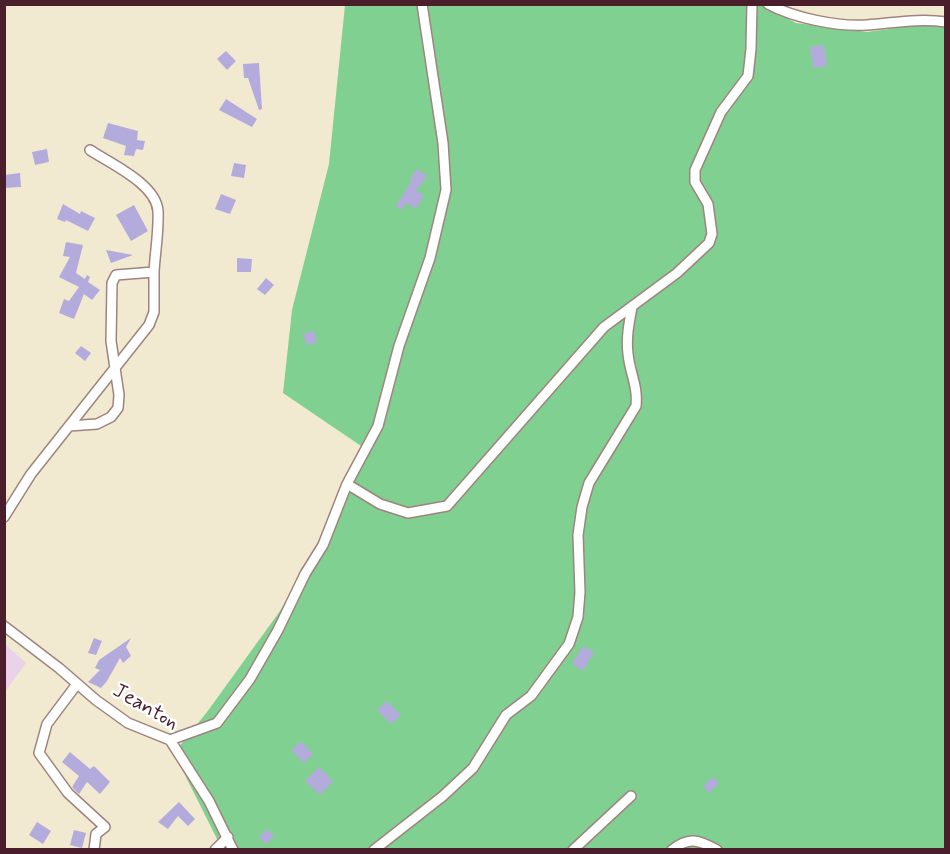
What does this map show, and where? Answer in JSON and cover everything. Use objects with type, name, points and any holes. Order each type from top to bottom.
[{"type":"street","points":[[170,740],[217,723],[250,679],[278,630],[305,574],[323,545],[346,484],[378,426],[399,346],[430,258],[446,190],[443,143],[422,4]]},
{"type":"street","points":[[346,484],[380,504],[408,513],[447,506],[604,327],[677,273],[710,243],[712,234],[708,204],[695,182],[695,170],[722,112],[748,76],[752,4]]},
{"type":"street","points":[[768,4],[796,16],[840,23],[865,25],[927,19],[945,22]]},
{"type":"street","points":[[4,517],[31,474],[115,369],[152,318],[158,210],[155,199],[147,188],[90,150]]},
{"type":"street","points":[[69,426],[97,424],[111,417],[119,403],[111,341],[112,283],[116,275],[154,272]]},
{"type":"street","points":[[374,849],[443,796],[473,768],[506,715],[531,696],[569,644],[578,617],[580,592],[578,535],[582,507],[589,483],[636,406],[637,392],[628,357],[626,336],[632,307]]},
{"type":"street","name":"Jeanton","points":[[4,627],[128,723],[170,740],[191,771],[233,849]]},
{"type":"street","points":[[77,684],[47,724],[39,753],[68,793],[105,827],[96,834],[94,849]]},
{"type":"street","points":[[573,849],[631,796]]},
{"type":"street","points":[[215,849],[228,837]]},
{"type":"street","points":[[672,849],[682,842],[694,840],[717,849]]},
{"type":"shaded area","points":[[5,644],[26,663],[5,692]]},
{"type":"green space","points":[[760,4],[796,23],[867,32],[935,23],[945,27],[945,849],[222,849],[174,753],[207,712],[280,611],[313,554],[364,448],[283,393],[292,310],[329,164],[345,5]]},
{"type":"building","points":[[824,45],[827,66],[813,68],[810,47]]},
{"type":"building","points":[[226,51],[236,61],[227,70],[217,59]]},
{"type":"building","points":[[259,63],[262,109],[259,110],[248,78],[244,78],[243,64]]},
{"type":"building","points":[[226,99],[257,119],[252,127],[219,110]]},
{"type":"building","points":[[108,123],[138,131],[137,140],[145,141],[143,150],[136,149],[134,156],[124,155],[126,146],[103,138]]},
{"type":"building","points":[[47,149],[49,162],[35,165],[32,152]]},
{"type":"building","points":[[234,163],[246,165],[244,178],[231,176]]},
{"type":"building","points":[[417,169],[427,176],[416,191],[424,195],[416,209],[407,203],[401,210],[396,206]]},
{"type":"building","points":[[20,173],[21,187],[4,188],[4,175]]},
{"type":"building","points":[[221,194],[236,200],[230,214],[215,209]]},
{"type":"building","points":[[63,204],[80,214],[81,211],[95,218],[88,231],[66,220],[65,222],[57,219]]},
{"type":"building","points":[[134,205],[148,231],[131,241],[116,215]]},
{"type":"building","points":[[66,242],[83,245],[76,273],[85,279],[87,275],[90,277],[88,282],[100,290],[92,300],[84,294],[74,319],[59,313],[64,299],[69,301],[79,287],[59,277],[70,257],[63,256]]},
{"type":"building","points":[[106,250],[133,255],[111,263]]},
{"type":"building","points":[[237,258],[252,259],[251,272],[237,272]]},
{"type":"building","points":[[266,278],[274,285],[265,295],[257,289]]},
{"type":"building","points":[[314,331],[317,342],[307,345],[303,334]]},
{"type":"building","points":[[81,346],[91,353],[85,361],[75,353]]},
{"type":"building","points":[[94,638],[102,641],[96,655],[88,653]]},
{"type":"building","points":[[131,638],[126,647],[131,656],[123,663],[120,658],[101,688],[88,682],[100,670],[95,668],[99,660]]},
{"type":"building","points":[[583,646],[594,652],[583,671],[572,664]]},
{"type":"building","points":[[387,701],[401,715],[391,724],[377,710]]},
{"type":"building","points":[[301,741],[313,754],[304,763],[291,750]]},
{"type":"building","points":[[70,752],[90,769],[94,766],[110,782],[100,794],[87,782],[79,794],[72,787],[79,776],[62,762]]},
{"type":"building","points":[[319,767],[333,781],[320,795],[305,781]]},
{"type":"building","points":[[712,777],[719,783],[709,793],[703,786]]},
{"type":"building","points":[[179,802],[195,819],[188,826],[178,816],[168,829],[158,822]]},
{"type":"building","points":[[37,822],[51,831],[43,844],[29,835]]},
{"type":"building","points":[[267,829],[274,836],[266,844],[259,837]]},
{"type":"building","points":[[74,830],[86,833],[82,848],[70,845]]}]
